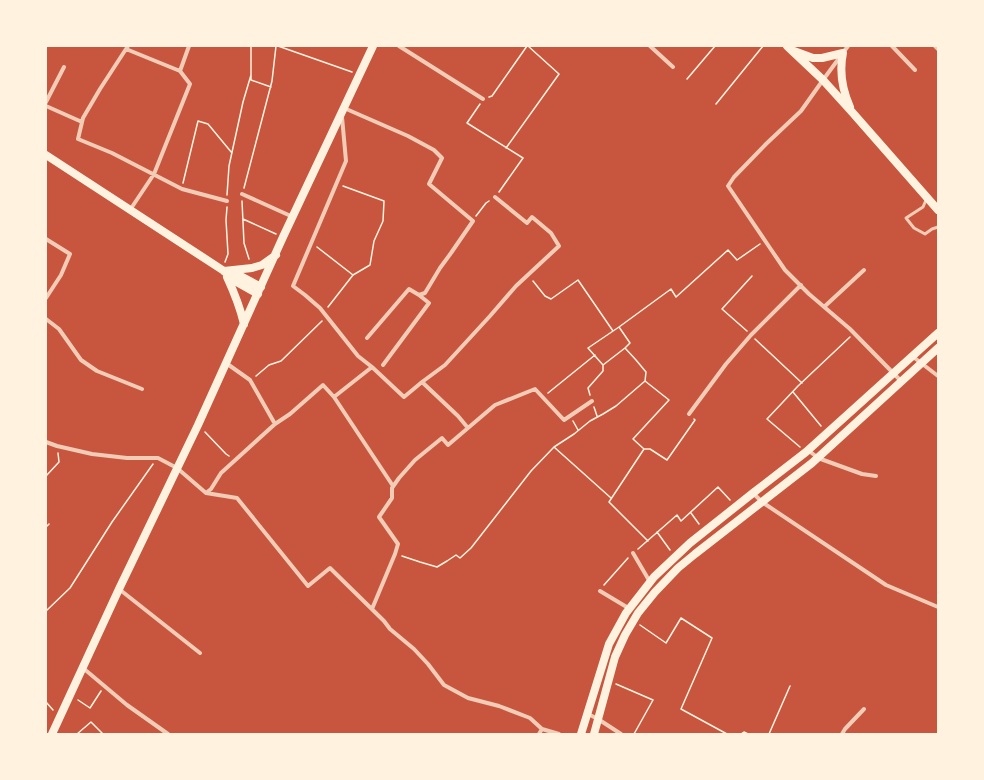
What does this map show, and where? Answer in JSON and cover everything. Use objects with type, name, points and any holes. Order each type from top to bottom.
[{"type":"main road","points":[[52,734],[119,589],[178,468],[373,46]]},
{"type":"main road","points":[[788,47],[813,58],[822,58],[845,49]]},
{"type":"main road","points":[[788,47],[852,112],[938,210]]},
{"type":"main road","points":[[845,49],[841,69],[842,87],[852,112]]},
{"type":"main road","points":[[46,155],[223,270],[233,272],[260,290]]},
{"type":"main road","points":[[223,270],[252,268],[262,265],[276,255]]},
{"type":"main road","points":[[223,270],[235,293],[244,324]]},
{"type":"main road","points":[[582,734],[609,644],[626,613],[654,577],[690,543],[807,451],[938,333]]},
{"type":"main road","points":[[594,734],[615,657],[625,635],[638,613],[655,592],[678,568],[695,554],[818,458],[938,348]]},
{"type":"street","points":[[180,71],[189,46]]},
{"type":"street","points":[[399,46],[483,99]]},
{"type":"street","points":[[650,46],[673,67]]},
{"type":"street","points":[[892,46],[915,70]]},
{"type":"street","points":[[935,46],[938,49]]},
{"type":"street","points":[[130,210],[154,174],[190,84],[180,71],[127,47],[83,118],[78,139],[112,153],[154,174],[182,189],[227,201]]},
{"type":"street","points":[[845,49],[801,111],[766,144],[734,177],[728,186],[785,270],[809,294],[854,334],[901,381]]},
{"type":"street","points":[[46,102],[64,67]]},
{"type":"street","points":[[46,106],[82,122]]},
{"type":"street","points":[[418,295],[425,293],[440,268],[452,253],[473,221],[429,184],[442,158],[434,150],[408,136],[343,111],[346,161],[293,286],[305,295],[323,313],[358,356],[404,397],[445,364],[516,286],[559,246],[551,233],[532,217],[527,223],[495,197]]},
{"type":"street","points":[[242,194],[293,217]]},
{"type":"street","points":[[46,240],[70,254],[61,275],[46,298]]},
{"type":"street","points":[[824,307],[864,270]]},
{"type":"street","points":[[689,414],[726,364],[751,335],[801,285]]},
{"type":"street","points":[[367,338],[409,289],[429,303],[383,365]]},
{"type":"street","points":[[46,319],[59,329],[81,360],[97,371],[142,389]]},
{"type":"street","points":[[912,356],[938,376]]},
{"type":"street","points":[[226,363],[250,380],[275,424]]},
{"type":"street","points":[[334,398],[372,367]]},
{"type":"street","points":[[422,382],[458,416],[468,428]]},
{"type":"street","points":[[206,492],[211,489],[221,473],[236,459],[275,424],[290,414],[323,385],[334,398],[393,486]]},
{"type":"street","points":[[372,609],[398,544],[379,517],[392,498],[393,486],[415,460],[442,438],[448,445],[495,405],[535,389],[564,420],[592,401]]},
{"type":"street","points":[[46,442],[92,454],[126,458],[158,458],[178,468],[206,492],[237,498],[308,586],[330,568],[384,621],[390,629],[414,649],[444,685],[468,698],[499,706],[530,718],[542,729],[559,734]]},
{"type":"street","points":[[807,451],[818,458],[862,474],[876,476]]},
{"type":"street","points":[[753,493],[762,502],[886,585],[924,602],[938,606]]},
{"type":"street","points":[[633,553],[650,582]]},
{"type":"street","points":[[119,589],[200,653]]},
{"type":"street","points":[[600,591],[630,609]]},
{"type":"street","points":[[83,668],[127,705],[168,734]]},
{"type":"street","points":[[842,734],[864,709]]},
{"type":"street","points":[[588,714],[598,718],[621,734]]},
{"type":"street","points":[[539,734],[542,729]]},
{"type":"lane","points":[[927,198],[923,207],[906,218],[914,228],[925,234],[938,227]]},
{"type":"path","points":[[251,46],[251,80],[271,87]]},
{"type":"path","points":[[252,268],[244,243],[241,196],[271,87],[277,46],[360,75]]},
{"type":"path","points":[[473,221],[486,203],[495,197],[522,158],[506,148],[467,123],[483,99],[492,96],[528,46],[559,74],[506,148]]},
{"type":"path","points":[[687,79],[715,46]]},
{"type":"path","points":[[716,104],[762,46]]},
{"type":"path","points":[[223,270],[228,254],[226,220],[229,166],[243,102],[251,75]]},
{"type":"path","points":[[182,189],[198,121],[208,124],[232,153]]},
{"type":"path","points":[[323,313],[353,275],[370,265],[374,241],[383,221],[384,201],[337,183]]},
{"type":"path","points":[[243,219],[284,237]]},
{"type":"path","points":[[598,417],[588,388],[603,371],[603,365],[588,348],[620,327],[671,289],[676,297],[728,250],[738,260],[764,240]]},
{"type":"path","points":[[312,244],[353,275]]},
{"type":"path","points":[[527,275],[545,296],[550,299],[578,280],[614,331]]},
{"type":"path","points":[[250,380],[257,376],[268,364],[281,361],[326,317]]},
{"type":"path","points":[[603,365],[630,343],[620,327]]},
{"type":"path","points":[[807,451],[767,419],[854,334]]},
{"type":"path","points":[[395,554],[437,567],[456,555],[460,558],[471,548],[531,471],[554,447],[590,421],[616,406],[645,381],[646,372],[625,348]]},
{"type":"path","points":[[543,397],[595,356]]},
{"type":"path","points":[[645,381],[669,400],[633,440],[644,449],[650,449],[667,460],[695,420],[689,414]]},
{"type":"path","points":[[793,392],[827,433]]},
{"type":"path","points":[[570,416],[578,430]]},
{"type":"path","points":[[198,425],[226,454],[236,459]]},
{"type":"path","points":[[46,476],[59,462],[57,446]]},
{"type":"path","points":[[554,447],[611,498]]},
{"type":"path","points":[[644,449],[608,502],[648,541]]},
{"type":"path","points":[[46,611],[70,588],[112,522],[158,458]]},
{"type":"path","points":[[600,591],[633,553],[677,515],[681,522],[718,487],[737,507]]},
{"type":"path","points":[[691,513],[705,532]]},
{"type":"path","points":[[46,527],[49,524]]},
{"type":"path","points":[[657,532],[675,557]]},
{"type":"path","points":[[634,621],[666,643],[681,618],[712,638],[681,709],[727,734]]},
{"type":"path","points":[[609,681],[653,700],[634,734]]},
{"type":"path","points":[[70,695],[90,708],[104,686]]},
{"type":"path","points":[[769,734],[790,686]]},
{"type":"path","points":[[77,734],[91,722],[103,734]]},
{"type":"path","points":[[741,734],[744,732],[748,734]]}]
